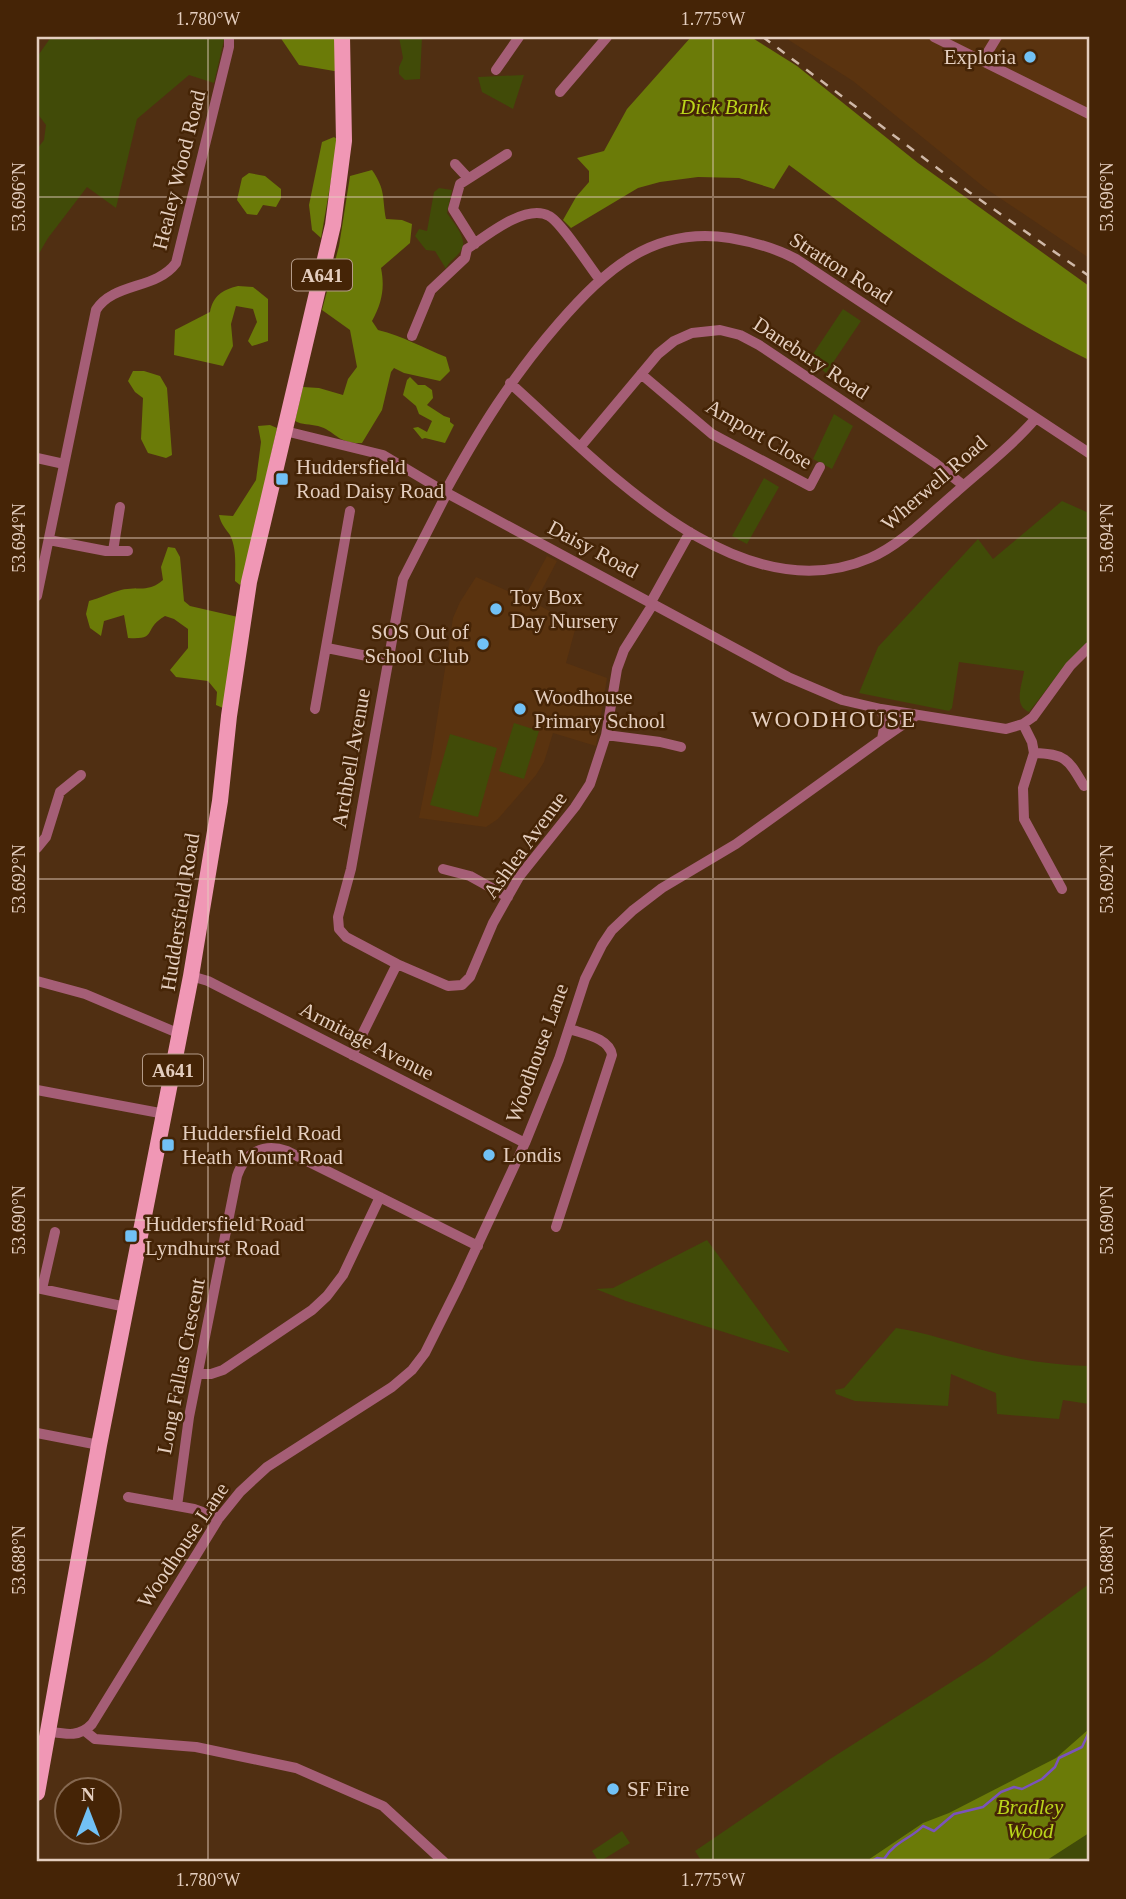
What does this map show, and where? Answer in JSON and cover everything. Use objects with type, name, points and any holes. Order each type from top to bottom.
[{"type":"main road","name":"Huddersfield Road","points":[[37,1793],[99,1445],[191,976],[220,802],[229,716],[249,583],[333,225],[344,141],[342,37]]},
{"type":"street","name":"Healey Wood Road","points":[[37,596],[96,310],[103,301],[116,293],[165,274],[178,259],[229,37]]},
{"type":"street","points":[[496,71],[519,37]]},
{"type":"street","points":[[560,92],[607,37]]},
{"type":"street","points":[[934,37],[952,41],[983,60],[1089,114]]},
{"type":"street","points":[[983,60],[998,37]]},
{"type":"street","points":[[475,244],[453,209],[460,184],[507,154]]},
{"type":"street","points":[[456,164],[468,178]]},
{"type":"street","points":[[412,336],[431,290],[465,258],[467,249],[520,216],[532,213],[553,218],[600,279]]},
{"type":"street","name":"Stratton Road","points":[[446,492],[510,383],[534,352],[600,279],[640,251],[670,240],[709,235],[761,244],[806,265],[1089,453]]},
{"type":"street","name":"Danebury Road","points":[[581,446],[661,351],[684,336],[706,330],[735,333],[759,345],[935,463],[963,485]]},
{"type":"street","name":"Amport Close","points":[[641,374],[708,431],[771,466],[810,486],[820,467]]},
{"type":"street","name":"Wherwell Road","points":[[510,383],[642,500],[690,532],[744,559],[765,566],[801,571],[834,569],[867,559],[888,548],[963,485],[1036,418]]},
{"type":"street","name":"Daisy Road","points":[[285,430],[383,455],[446,492],[801,683],[842,699],[881,709]]},
{"type":"street","points":[[37,458],[64,464]]},
{"type":"street","name":"Archbell Avenue","points":[[397,964],[352,942],[341,932],[338,923],[351,869],[405,572],[446,492]]},
{"type":"street","points":[[113,551],[120,507]]},
{"type":"street","points":[[316,709],[350,511]]},
{"type":"street","points":[[652,603],[690,532]]},
{"type":"street","points":[[49,540],[128,551]]},
{"type":"street","name":"Ashlea Avenue","points":[[397,964],[443,984],[456,986],[464,984],[471,975],[486,937],[508,897],[535,856],[583,796],[596,772],[606,735],[617,669],[652,603]]},
{"type":"street","points":[[882,739],[885,723],[881,709],[998,729],[1011,729],[1023,724],[1033,717],[1070,667],[1089,647]]},
{"type":"street","points":[[327,648],[387,660]]},
{"type":"street","name":"Woodhouse Lane","points":[[85,1731],[94,1721],[219,1518],[240,1492],[267,1467],[392,1387],[412,1370],[431,1342],[524,1143],[589,970],[602,945],[625,917],[662,888],[736,844],[917,715]]},
{"type":"street","points":[[1023,724],[1031,739],[1034,753],[1024,783],[1023,812],[1027,825],[1062,889]]},
{"type":"street","points":[[606,735],[681,747]]},
{"type":"street","points":[[1034,753],[1054,754],[1065,758],[1084,781]]},
{"type":"street","points":[[37,848],[46,837],[60,792],[81,775]]},
{"type":"street","points":[[443,869],[470,876],[508,897]]},
{"type":"street","points":[[352,1055],[397,964]]},
{"type":"street","name":"Armitage Avenue","points":[[191,976],[208,981],[524,1143]]},
{"type":"street","points":[[37,981],[85,994],[180,1034]]},
{"type":"street","points":[[556,1227],[612,1055],[611,1049],[604,1042],[569,1029]]},
{"type":"street","points":[[37,1090],[165,1114]]},
{"type":"street","name":"Long Fallas Crescent","points":[[177,1506],[189,1418],[237,1176],[249,1155],[263,1149],[279,1149],[478,1245]]},
{"type":"street","points":[[198,1374],[223,1370],[320,1303],[343,1275],[380,1197]]},
{"type":"street","points":[[55,1231],[39,1289],[126,1307]]},
{"type":"street","points":[[37,1433],[99,1445]]},
{"type":"street","points":[[128,1497],[199,1510],[219,1518]]},
{"type":"street","points":[[47,1731],[76,1734],[85,1731],[95,1739],[196,1747],[296,1768],[383,1806],[444,1862]]},
{"type":"shaded area","points":[[784,37],[1089,37],[1089,258],[985,188],[853,81]]},
{"type":"shaded area","name":"Woodhouse Primary School","points":[[547,556],[557,561],[535,603],[576,626],[566,663],[607,678],[596,746],[553,733],[544,762],[536,775],[498,819],[486,827],[419,818],[453,618],[460,602],[476,577],[524,598]]},
{"type":"green space","points":[[51,37],[88,37],[97,40],[118,37],[223,37],[224,40],[214,83],[189,75],[137,119],[116,208],[87,187],[37,257],[37,149],[44,140],[46,125],[37,113],[37,57]]},
{"type":"green space","points":[[280,37],[337,37],[340,72],[299,65]]},
{"type":"green space","points":[[399,37],[422,37],[420,79],[405,80],[399,74],[403,58]]},
{"type":"green space","name":"Dick Bank","points":[[691,37],[751,37],[797,66],[918,163],[1089,286],[1089,360],[1010,318],[972,294],[789,165],[774,189],[739,178],[698,177],[638,188],[571,228],[563,220],[576,197],[589,182],[589,171],[577,158],[604,151],[627,109]]},
{"type":"green space","points":[[524,75],[513,109],[482,92],[478,77]]},
{"type":"green space","points":[[334,137],[338,140],[321,238],[312,230],[309,205],[322,142]]},
{"type":"green space","points":[[372,170],[382,189],[386,219],[412,224],[410,243],[381,268],[382,295],[372,321],[378,330],[446,357],[450,371],[440,381],[394,368],[382,410],[362,443],[354,443],[324,428],[295,421],[303,387],[319,388],[343,395],[348,379],[357,367],[350,330],[322,310],[339,246],[350,176]]},
{"type":"green space","points":[[249,173],[265,176],[281,189],[281,198],[276,207],[263,205],[257,215],[247,214],[237,200],[242,178]]},
{"type":"green space","points":[[439,188],[452,190],[447,213],[460,232],[463,242],[460,252],[446,269],[435,251],[426,250],[415,236],[419,229],[427,231],[434,192]]},
{"type":"green space","points":[[238,286],[253,287],[268,299],[268,341],[252,346],[248,341],[257,322],[253,309],[236,306],[231,324],[233,346],[223,366],[174,355],[175,330],[210,312],[219,294]]},
{"type":"green space","points":[[843,309],[861,321],[826,373],[809,360]]},
{"type":"green space","points":[[133,371],[160,376],[167,388],[172,455],[166,458],[148,453],[141,439],[143,398],[128,381]]},
{"type":"green space","points":[[410,377],[418,385],[425,385],[432,390],[433,398],[427,405],[450,418],[454,425],[445,443],[422,439],[413,428],[418,427],[427,432],[432,421],[419,414],[416,406],[403,395]]},
{"type":"green space","points":[[834,414],[853,426],[832,469],[813,459]]},
{"type":"green space","points":[[270,425],[277,428],[240,585],[235,581],[234,546],[219,515],[233,516],[256,480],[261,442],[258,426]]},
{"type":"green space","points":[[764,478],[779,487],[747,544],[732,536]]},
{"type":"green space","points":[[1062,501],[1089,513],[1089,644],[1066,664],[1029,712],[1021,705],[1020,700],[1024,671],[959,662],[952,708],[949,711],[859,693],[878,647],[978,539],[993,559]]},
{"type":"green space","points":[[168,547],[175,548],[180,557],[184,601],[190,606],[238,617],[223,708],[216,705],[217,692],[208,681],[176,677],[170,670],[188,648],[188,629],[174,619],[165,616],[147,635],[138,638],[128,638],[124,615],[104,621],[101,636],[90,628],[86,614],[89,601],[121,590],[148,588],[158,584],[163,580],[161,567]]},
{"type":"green space","points":[[514,723],[539,731],[524,779],[499,771]]},
{"type":"green space","points":[[450,734],[497,748],[478,817],[430,805]]},
{"type":"green space","points":[[707,1240],[790,1353],[596,1289],[613,1288]]},
{"type":"green space","points":[[896,1328],[1011,1357],[1089,1366],[1089,1404],[1063,1400],[1059,1419],[997,1414],[996,1393],[951,1374],[948,1406],[855,1401],[836,1394],[835,1390],[844,1388]]},
{"type":"green space","points":[[1089,1584],[1089,1862],[702,1862],[695,1851],[830,1759],[986,1660]]},
{"type":"green space","name":"Bradley Wood","points":[[1089,1729],[1089,1833],[1044,1862],[865,1862],[923,1823],[949,1813],[1056,1758]]},
{"type":"green space","points":[[622,1831],[630,1843],[599,1862],[592,1851]]},
{"type":"waterway","points":[[870,1862],[877,1858],[884,1859],[893,1848],[923,1826],[934,1831],[954,1814],[983,1807],[1001,1792],[1014,1787],[1022,1789],[1042,1779],[1055,1767],[1059,1758],[1082,1747],[1089,1732]]},
{"type":"railway","points":[[763,37],[969,192],[1089,276]]},
{"type":"place","name":"Exploria","points":[[1030,57]]},
{"type":"place","name":"Huddersfield Road Daisy Road","points":[[282,479]]},
{"type":"place","name":"Toy Box Day Nursery","points":[[496,609]]},
{"type":"place","name":"SOS Out of School Club","points":[[483,644]]},
{"type":"place","name":"Woodhouse Primary School","points":[[520,709]]},
{"type":"place","name":"Huddersfield Road Heath Mount Road","points":[[168,1145]]},
{"type":"place","name":"Londis","points":[[489,1155]]},
{"type":"place","name":"Huddersfield Road Lyndhurst Road","points":[[131,1236]]},
{"type":"place","name":"SF Fire","points":[[613,1789]]},
{"type":"district","name":"WOODHOUSE","points":[[834,719]]}]
